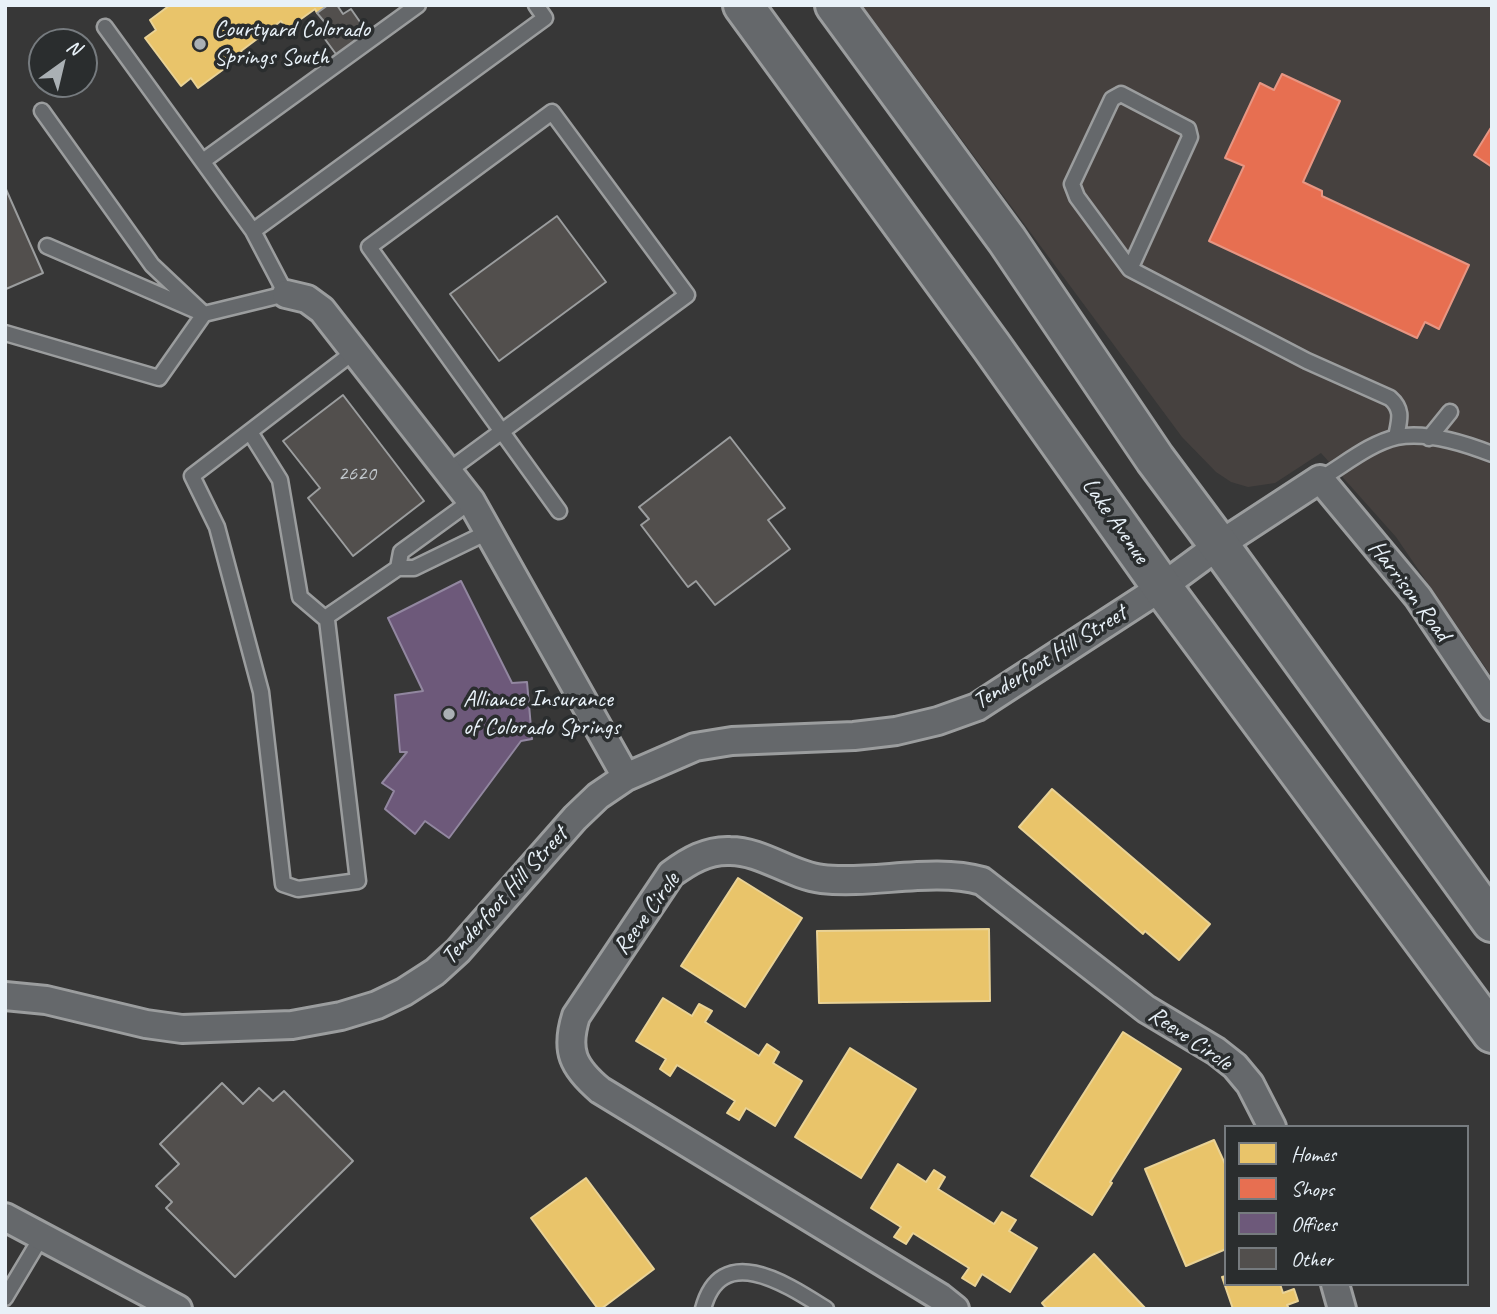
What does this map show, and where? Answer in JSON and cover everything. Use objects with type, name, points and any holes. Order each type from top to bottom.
[{"type":"main road","name":"Lake Avenue","points":[[743,5],[984,336],[1162,587],[1492,1033]]},
{"type":"main road","points":[[835,5],[1007,240],[1155,459],[1492,922]]},
{"type":"street","points":[[286,294],[307,299],[322,310],[471,501],[626,777]]},
{"type":"street","name":"Tenderfoot Hill Street","points":[[5,996],[46,1000],[146,1024],[182,1029],[292,1025],[341,1016],[377,1005],[435,972],[458,951],[575,818],[598,796],[626,777],[695,747],[732,741],[854,736],[896,731],[938,721],[977,707],[1162,587],[1219,545],[1321,479]]},
{"type":"street","name":"Harrison Road","points":[[1321,479],[1418,597],[1492,707]]},
{"type":"street","name":"Reeve Circle","points":[[955,1309],[940,1297],[600,1090],[585,1077],[575,1062],[570,1034],[576,1016],[671,874],[689,861],[708,853],[731,850],[822,879],[957,876],[982,881],[1146,1009],[1216,1051],[1235,1066],[1250,1084],[1271,1125]]},
{"type":"street","points":[[5,1217],[178,1309]]},
{"type":"street","points":[[1336,1286],[1342,1309]]},
{"type":"lane","points":[[203,162],[418,5]]},
{"type":"lane","points":[[253,231],[545,18],[536,5]]},
{"type":"lane","points":[[47,246],[204,314],[286,294],[253,231],[105,27]]},
{"type":"lane","points":[[1130,269],[1190,137],[1188,129],[1121,94],[1112,99],[1072,184],[1077,197],[1130,269],[1307,361],[1390,398],[1397,404],[1401,414],[1396,437]]},
{"type":"lane","points":[[42,111],[152,265],[204,314]]},
{"type":"lane","points":[[447,471],[503,430],[687,295],[552,112],[369,247],[503,430],[559,510]]},
{"type":"lane","points":[[5,333],[159,378],[204,314]]},
{"type":"lane","points":[[250,432],[280,480],[300,597],[327,620],[358,881],[298,889],[283,884],[261,692],[217,527],[192,476],[355,351]]},
{"type":"lane","points":[[1429,438],[1450,412]]},
{"type":"lane","points":[[1321,479],[1378,444],[1396,437],[1444,439],[1492,454]]},
{"type":"lane","points":[[398,568],[401,552],[471,501]]},
{"type":"lane","points":[[324,618],[398,568],[414,568],[488,532]]},
{"type":"lane","points":[[5,1298],[42,1236]]},
{"type":"lane","points":[[703,1309],[705,1299],[716,1280],[736,1271],[754,1272],[766,1277],[799,1292],[826,1309]]},
{"type":"shaded area","points":[[862,5],[1492,5],[1492,677],[1396,537],[1321,453],[1275,483],[1248,487],[1231,482],[1216,472],[1182,437]]},
{"type":"building: Homes","name":"Courtyard Colorado Springs South","points":[[170,5],[328,5],[317,13],[315,9],[287,29],[281,21],[241,51],[243,55],[198,88],[191,78],[181,86],[145,38],[156,30],[150,20]]},
{"type":"building: Homes","points":[[1052,789],[1210,924],[1179,960],[1145,931],[1143,934],[1019,827]]},
{"type":"building: Homes","points":[[738,878],[802,918],[745,1007],[681,966]]},
{"type":"building: Homes","points":[[989,929],[990,1001],[819,1003],[817,931]]},
{"type":"building: Homes","points":[[663,998],[692,1016],[699,1004],[712,1011],[705,1022],[759,1056],[767,1044],[779,1052],[773,1063],[802,1081],[775,1126],[746,1108],[739,1120],[727,1113],[735,1101],[677,1065],[670,1076],[660,1069],[666,1059],[636,1041]]},
{"type":"building: Homes","points":[[1123,1032],[1181,1069],[1092,1215],[1031,1176]]},
{"type":"building: Homes","points":[[850,1048],[916,1089],[861,1178],[795,1137]]},
{"type":"building: Homes","points":[[1214,1140],[1224,1162],[1224,1250],[1186,1266],[1145,1169]]},
{"type":"building: Homes","points":[[898,1164],[926,1182],[934,1170],[945,1177],[938,1189],[994,1224],[1002,1212],[1016,1220],[1009,1231],[1037,1248],[1010,1292],[982,1274],[975,1286],[962,1278],[969,1268],[913,1233],[906,1244],[894,1237],[901,1227],[871,1208]]},
{"type":"building: Homes","points":[[586,1178],[654,1269],[601,1309],[598,1309],[531,1218]]},
{"type":"building: Homes","points":[[1094,1254],[1146,1309],[1047,1309],[1042,1303]]},
{"type":"building: Homes","points":[[1225,1286],[1281,1286],[1283,1293],[1294,1289],[1298,1301],[1287,1305],[1289,1309],[1233,1309]]},
{"type":"building: Shops","points":[[1282,74],[1340,101],[1303,182],[1322,191],[1322,196],[1469,265],[1439,329],[1425,322],[1417,338],[1209,241],[1244,166],[1225,158],[1260,83],[1274,90]]},
{"type":"building: Shops","points":[[1492,126],[1492,167],[1474,155]]},
{"type":"building: Offices","points":[[461,581],[512,683],[527,682],[532,739],[521,741],[449,838],[425,821],[415,834],[385,809],[394,791],[382,783],[407,752],[400,752],[395,695],[423,691],[388,618]]},
{"type":"building: Other","points":[[328,5],[337,5],[343,14],[351,9],[372,39],[341,61],[319,31],[327,25],[317,13]]},
{"type":"building: Other","points":[[5,187],[43,273],[6,289],[5,287]]},
{"type":"building: Other","points":[[557,216],[606,282],[499,361],[450,294]]},
{"type":"building: Other","points":[[343,395],[424,501],[353,556],[308,498],[320,488],[283,441]]},
{"type":"building: Other","points":[[730,437],[785,508],[768,520],[790,549],[715,605],[696,581],[688,587],[641,525],[649,519],[639,507]]},
{"type":"building: Other","points":[[222,1083],[243,1104],[259,1088],[273,1101],[284,1091],[353,1161],[235,1277],[166,1208],[172,1202],[156,1186],[179,1164],[160,1144]]},
{"type":"place","name":"Courtyard Colorado Springs South","points":[[200,44]]},
{"type":"place","name":"Alliance Insurance of Colorado Springs","points":[[449,714]]}]
